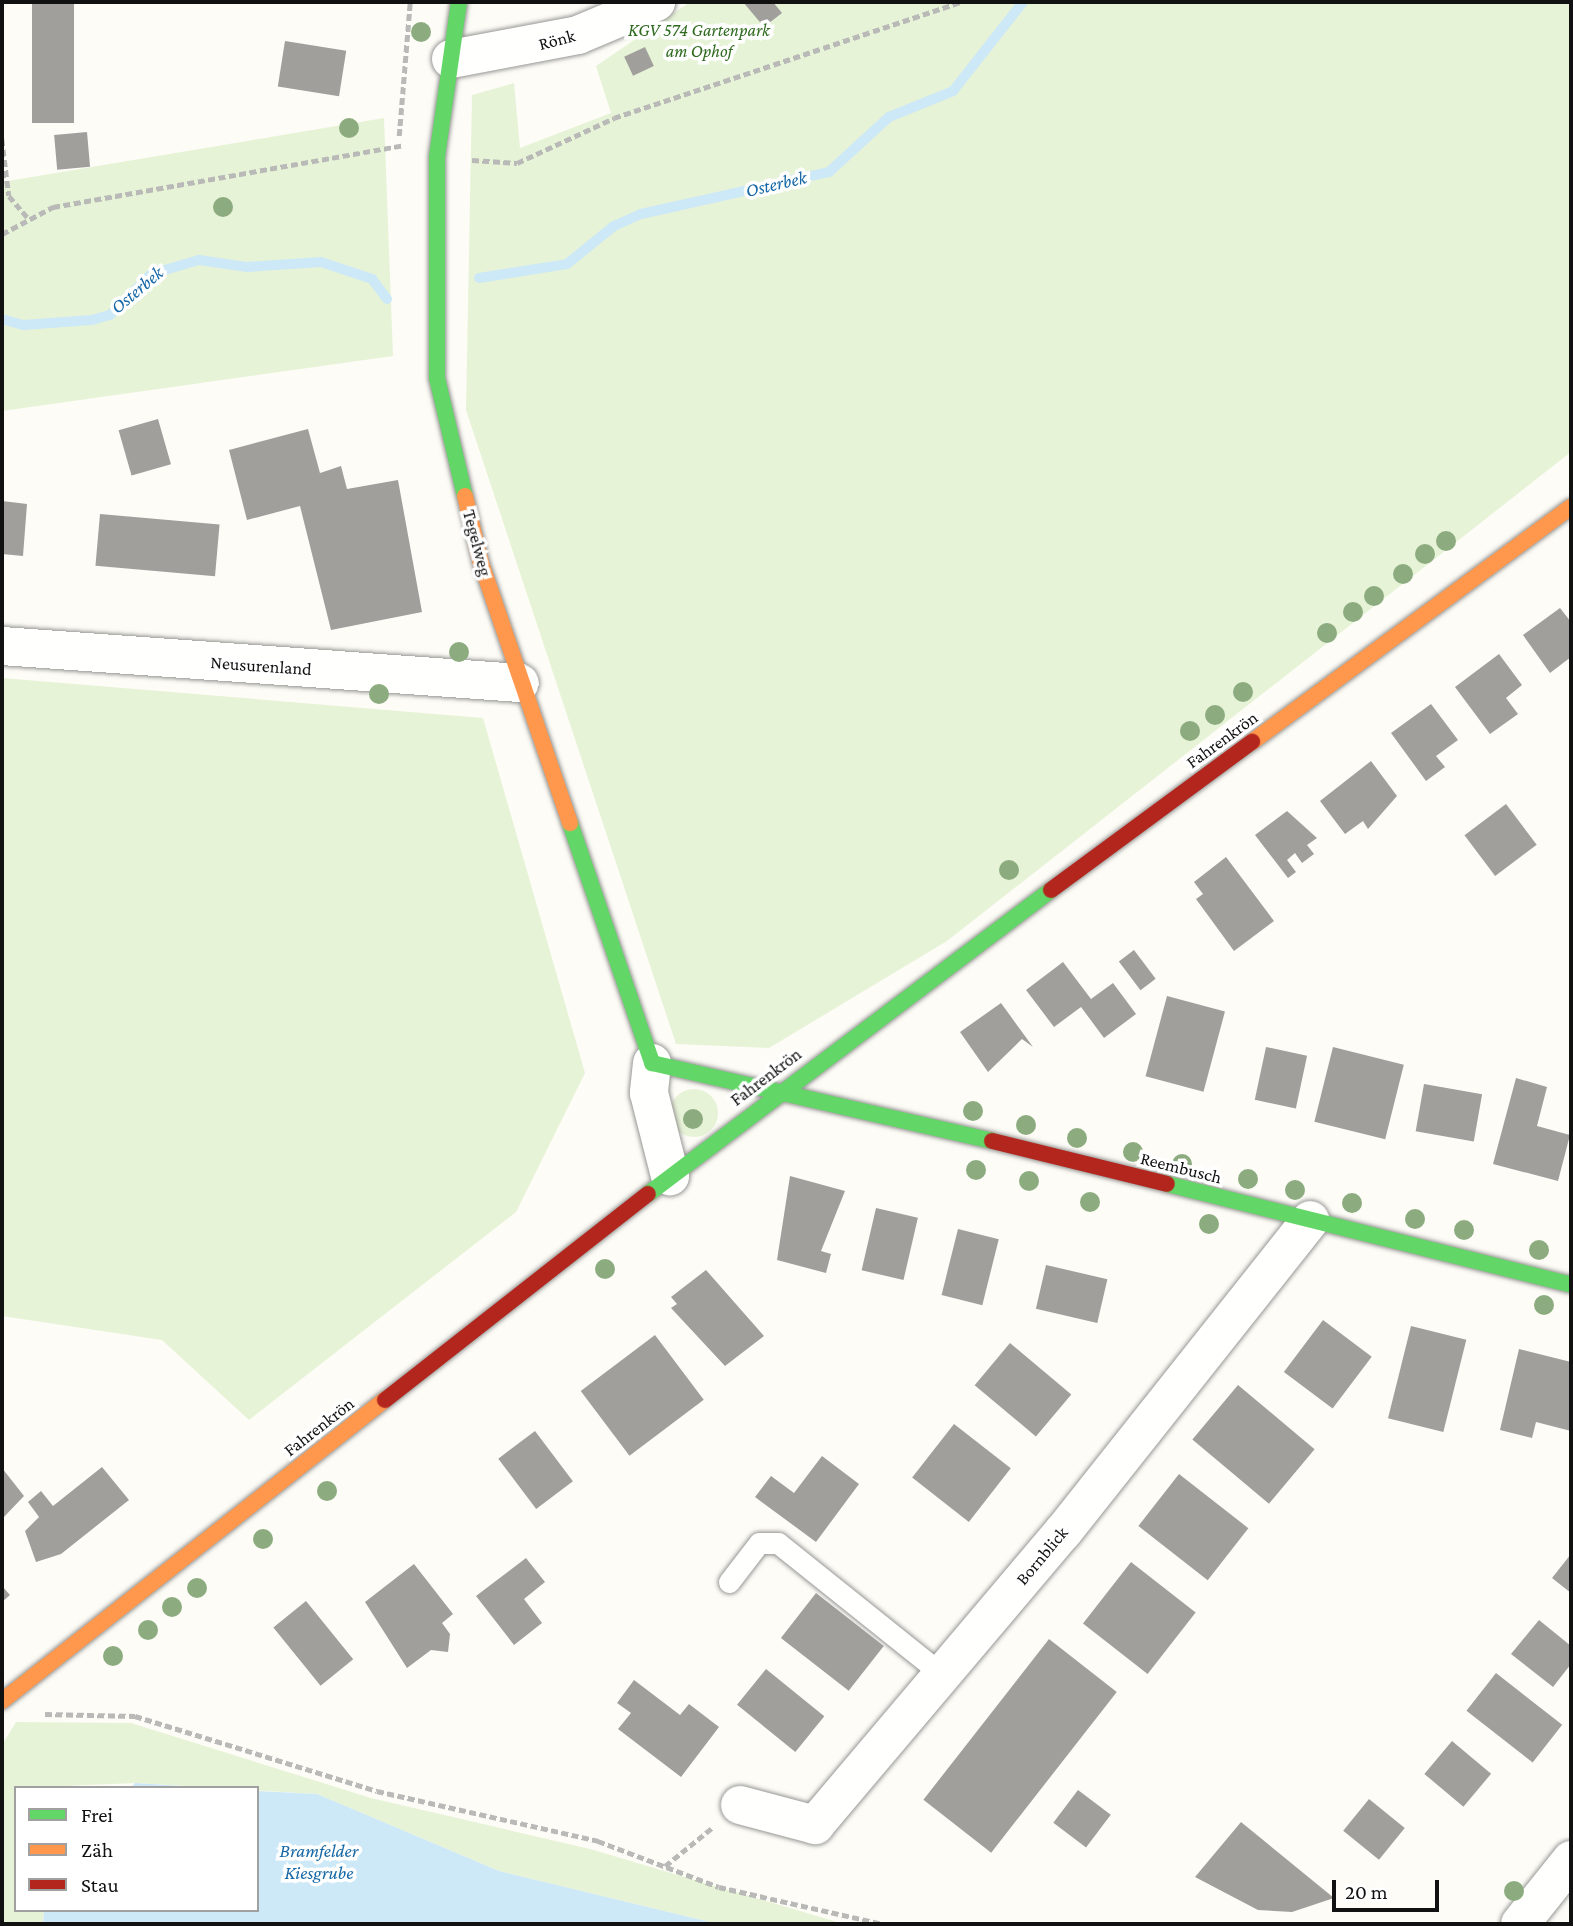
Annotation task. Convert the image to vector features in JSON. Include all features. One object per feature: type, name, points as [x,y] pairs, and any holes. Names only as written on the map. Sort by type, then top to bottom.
[{"type":"street","name":"Tegelweg","points":[[459,2],[437,157],[437,378],[481,563],[652,1063],[649,1093],[670,1176]]},
{"type":"street","name":"Rönk","points":[[451,59],[578,35],[656,2]]},
{"type":"street","name":"Fahrenkrön","points":[[2,1701],[782,1088],[1571,507]]},
{"type":"street","name":"Neusurenland","points":[[2,646],[520,683]]},
{"type":"street","points":[[652,1063],[782,1088]]},
{"type":"street","name":"Reembusch","points":[[782,1088],[1571,1285]]},
{"type":"street","name":"Bornblick","points":[[740,1805],[815,1825],[943,1675],[1310,1220]]},
{"type":"street","points":[[1520,1924],[1571,1860]]},
{"type":"lane","points":[[729,1582],[759,1544],[778,1543],[943,1675]]},
{"type":"path","points":[[399,144],[410,2]]},
{"type":"path","points":[[2,234],[27,217],[399,144],[437,157],[517,163],[614,118],[960,2]]},
{"type":"path","points":[[2,139],[9,196],[27,217]]},
{"type":"path","points":[[37,1714],[135,1716],[377,1791],[598,1841],[719,1887],[883,1924]]},
{"type":"path","points":[[665,1867],[740,1805]]},
{"type":"green space","name":"KGV 574 Gartenpark am Ophof","points":[[690,2],[1571,2],[1571,452],[947,941],[769,1048],[676,1044],[466,410],[472,95],[514,83],[520,148],[611,113],[596,66]]},
{"type":"green space","points":[[384,118],[393,356],[2,411],[2,182]]},
{"type":"green space","points":[[2,678],[483,718],[585,1073],[516,1212],[249,1420],[162,1340],[2,1316]]},
{"type":"green space","points":[[694,1089],[711,1096],[718,1113],[711,1130],[694,1137],[677,1130],[670,1113],[677,1096]]},
{"type":"green space","points":[[16,1722],[131,1723],[371,1798],[590,1849],[844,1924],[718,1924],[499,1871],[317,1794],[259,1790],[259,1786],[136,1783],[14,1786],[14,1912],[44,1912],[43,1924],[2,1924],[2,1745]]},
{"type":"water","points":[[135,1783],[181,1786],[133,1786]]},
{"type":"water","name":"Bramfelder Kiesgrube","points":[[259,1791],[317,1794],[499,1871],[718,1924],[43,1924],[44,1912],[259,1912]]},
{"type":"building","points":[[32,2],[74,2],[74,123],[32,123]]},
{"type":"building","points":[[743,2],[773,2],[782,13],[764,27]]},
{"type":"building","points":[[285,41],[346,51],[339,96],[278,86]]},
{"type":"building","points":[[645,47],[654,66],[633,76],[624,57]]},
{"type":"building","points":[[87,132],[90,167],[57,170],[54,135]]},
{"type":"building","points":[[158,419],[171,464],[132,475],[119,430]]},
{"type":"building","points":[[308,429],[320,473],[341,466],[347,489],[398,480],[422,612],[331,630],[300,506],[247,520],[229,450]]},
{"type":"building","points":[[2,501],[27,504],[23,556],[2,554]]},
{"type":"building","points":[[100,514],[220,524],[215,576],[95,566]]},
{"type":"building","points":[[1560,608],[1571,622],[1571,657],[1550,673],[1523,635]]},
{"type":"building","points":[[1499,654],[1522,685],[1506,698],[1518,714],[1490,734],[1455,687]]},
{"type":"building","points":[[1431,704],[1458,740],[1436,756],[1445,767],[1426,781],[1391,733]]},
{"type":"building","points":[[1371,761],[1397,796],[1368,829],[1363,821],[1345,834],[1320,801]]},
{"type":"building","points":[[1506,804],[1537,845],[1495,876],[1464,835]]},
{"type":"building","points":[[1287,811],[1317,838],[1307,845],[1314,854],[1302,863],[1295,853],[1287,860],[1296,872],[1288,878],[1255,835]]},
{"type":"building","points":[[1226,857],[1274,921],[1234,951],[1196,899],[1203,894],[1194,882]]},
{"type":"building","points":[[1134,950],[1156,979],[1140,990],[1119,961]]},
{"type":"building","points":[[1063,962],[1091,999],[1113,983],[1136,1014],[1104,1038],[1081,1007],[1054,1027],[1026,990]]},
{"type":"building","points":[[1167,996],[1225,1012],[1203,1092],[1146,1076]]},
{"type":"building","points":[[1001,1003],[1033,1047],[1022,1039],[988,1072],[960,1032]]},
{"type":"building","points":[[1266,1047],[1307,1056],[1296,1109],[1255,1100]]},
{"type":"building","points":[[1333,1047],[1404,1065],[1385,1139],[1314,1122]]},
{"type":"building","points":[[1516,1078],[1547,1087],[1537,1126],[1570,1135],[1558,1181],[1493,1164]]},
{"type":"building","points":[[1424,1084],[1482,1094],[1474,1142],[1416,1131]]},
{"type":"building","points":[[790,1176],[845,1191],[821,1251],[831,1254],[826,1273],[777,1260]]},
{"type":"building","points":[[876,1208],[918,1218],[904,1280],[862,1270]]},
{"type":"building","points":[[958,1229],[999,1239],[982,1305],[942,1295]]},
{"type":"building","points":[[1046,1265],[1107,1279],[1097,1323],[1036,1309]]},
{"type":"building","points":[[706,1270],[764,1336],[725,1366],[671,1308],[677,1304],[671,1297]]},
{"type":"building","points":[[1323,1320],[1372,1357],[1333,1409],[1284,1372]]},
{"type":"building","points":[[1411,1326],[1466,1340],[1443,1432],[1388,1418]]},
{"type":"building","points":[[655,1335],[704,1400],[629,1456],[581,1391]]},
{"type":"building","points":[[1010,1343],[1071,1394],[1036,1437],[975,1385]]},
{"type":"building","points":[[1519,1349],[1571,1362],[1571,1431],[1536,1422],[1532,1438],[1500,1430]]},
{"type":"building","points":[[1238,1385],[1315,1449],[1269,1504],[1192,1439]]},
{"type":"building","points":[[954,1424],[1011,1468],[969,1522],[912,1478]]},
{"type":"building","points":[[535,1431],[573,1481],[536,1509],[498,1459]]},
{"type":"building","points":[[822,1456],[859,1484],[816,1542],[755,1497],[771,1476],[794,1493]]},
{"type":"building","points":[[102,1467],[129,1500],[61,1554],[36,1562],[25,1531],[39,1517],[28,1502],[41,1491],[53,1506]]},
{"type":"building","points":[[2,1468],[24,1496],[2,1519]]},
{"type":"building","points":[[1179,1474],[1248,1528],[1208,1580],[1138,1526]]},
{"type":"building","points":[[1571,1554],[1571,1593],[1552,1578]]},
{"type":"building","points":[[526,1558],[545,1582],[524,1599],[542,1623],[514,1645],[476,1596]]},
{"type":"building","points":[[1131,1562],[1196,1612],[1148,1674],[1083,1623]]},
{"type":"building","points":[[414,1564],[453,1614],[442,1623],[450,1634],[448,1652],[431,1650],[407,1668],[365,1602]]},
{"type":"building","points":[[2,1586],[10,1595],[2,1602]]},
{"type":"building","points":[[816,1593],[884,1646],[849,1691],[781,1638]]},
{"type":"building","points":[[306,1601],[353,1659],[321,1686],[273,1627]]},
{"type":"building","points":[[1539,1620],[1571,1646],[1571,1664],[1553,1687],[1511,1654]]},
{"type":"building","points":[[1049,1639],[1117,1692],[991,1853],[923,1800]]},
{"type":"building","points":[[766,1669],[824,1716],[795,1752],[737,1705]]},
{"type":"building","points":[[1496,1673],[1562,1725],[1533,1763],[1466,1711]]},
{"type":"building","points":[[634,1680],[680,1715],[689,1704],[719,1727],[681,1777],[618,1729],[631,1713],[617,1703]]},
{"type":"building","points":[[1452,1741],[1491,1774],[1463,1807],[1424,1774]]},
{"type":"building","points":[[1078,1790],[1111,1815],[1086,1847],[1053,1823]]},
{"type":"building","points":[[1369,1799],[1405,1828],[1379,1860],[1343,1831]]},
{"type":"building","points":[[1241,1822],[1334,1898],[1292,1912],[1258,1910],[1195,1877]]},
{"type":"waterway","name":"Osterbek","points":[[479,278],[567,264],[614,226],[641,214],[829,172],[889,117],[953,91],[1023,2]]},
{"type":"waterway","name":"Osterbek","points":[[2,319],[23,325],[92,320],[110,315],[151,274],[199,260],[247,267],[321,262],[372,279],[387,299]]},
{"type":"traffic: fast","points":[[459,2],[437,157],[437,378],[465,496]]},
{"type":"traffic: fast","points":[[570,823],[652,1063],[992,1141]]},
{"type":"traffic: fast","points":[[648,1194],[1051,890]]},
{"type":"traffic: fast","points":[[1167,1184],[1571,1285]]},
{"type":"traffic: slow","points":[[465,496],[481,563],[570,823]]},
{"type":"traffic: slow","points":[[1252,742],[1571,507]]},
{"type":"traffic: slow","points":[[2,1701],[385,1400]]},
{"type":"traffic: jam","points":[[1051,890],[1252,742]]},
{"type":"traffic: jam","points":[[992,1141],[1167,1184]]},
{"type":"traffic: jam","points":[[385,1400],[648,1194]]}]
